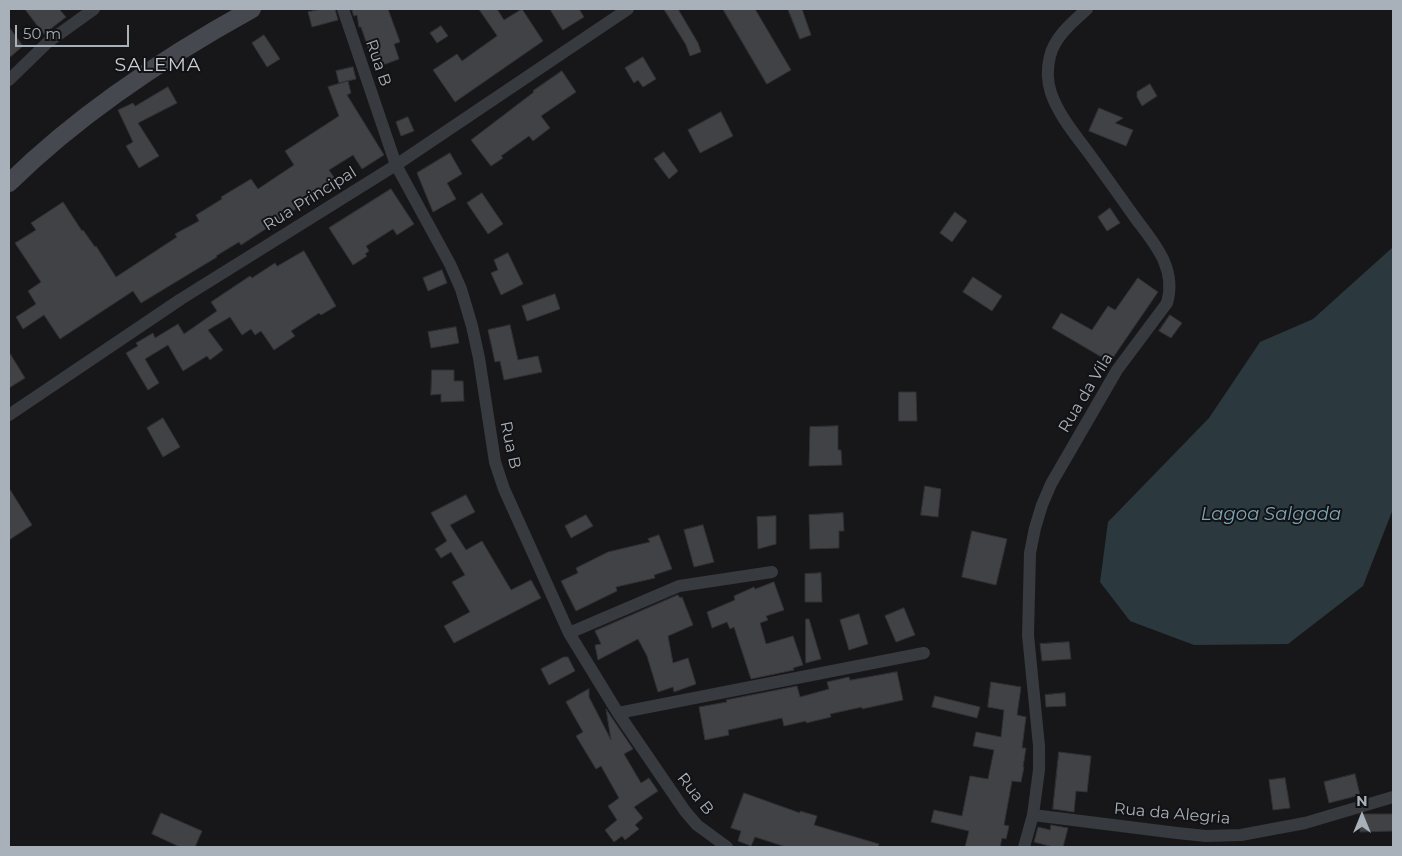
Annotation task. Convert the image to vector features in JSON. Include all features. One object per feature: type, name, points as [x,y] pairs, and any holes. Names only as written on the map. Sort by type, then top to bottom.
[{"type":"main road","points":[[9,183],[48,147],[106,102],[163,62],[252,9]]},
{"type":"street","points":[[9,80],[48,42],[94,9]]},
{"type":"street","name":"Rua B","points":[[343,9],[396,165],[450,264],[461,289],[479,358],[495,462],[504,489],[569,632],[618,713],[685,812],[697,825],[726,847]]},
{"type":"street","name":"Rua Principal","points":[[9,415],[181,299],[396,165],[628,9]]},
{"type":"street","name":"Rua da Vila","points":[[1024,847],[1033,815],[1039,770],[1039,746],[1028,625],[1030,553],[1035,528],[1042,505],[1052,484],[1107,386],[1166,303],[1170,294],[1169,274],[1158,249],[1070,128],[1051,94],[1048,70],[1050,55],[1055,43],[1064,31],[1087,9]]},
{"type":"street","points":[[569,632],[679,586],[772,572]]},
{"type":"street","points":[[618,713],[924,653]]},
{"type":"street","name":"Rua da Alegria","points":[[1033,815],[1177,834],[1241,836],[1305,823],[1393,797]]},
{"type":"water","name":"Lagoa Salgada","points":[[1393,247],[1393,509],[1363,586],[1288,644],[1194,645],[1130,621],[1100,582],[1108,522],[1209,418],[1260,342],[1313,319]]},
{"type":"building","points":[[25,9],[59,9],[66,17],[44,34]]},
{"type":"building","points":[[335,9],[338,20],[312,27],[308,12]]},
{"type":"building","points":[[352,9],[388,9],[400,42],[394,44],[399,59],[375,68],[361,27],[359,27],[357,15],[354,16]]},
{"type":"building","points":[[479,9],[497,9],[504,20],[522,9],[543,41],[455,102],[433,70],[457,54],[462,61],[497,36]]},
{"type":"building","points":[[550,9],[579,9],[584,17],[563,30]]},
{"type":"building","points":[[664,9],[678,9],[698,43],[701,52],[690,56],[686,45]]},
{"type":"building","points":[[723,9],[755,9],[791,70],[767,84]]},
{"type":"building","points":[[788,9],[802,9],[811,35],[800,39]]},
{"type":"building","points":[[441,26],[448,36],[437,43],[430,33]]},
{"type":"building","points":[[9,27],[23,46],[9,58]]},
{"type":"building","points":[[264,35],[280,59],[267,67],[252,43]]},
{"type":"building","points":[[643,57],[656,79],[643,87],[638,80],[634,83],[625,68]]},
{"type":"building","points":[[353,67],[356,79],[339,83],[336,71]]},
{"type":"building","points":[[562,71],[576,92],[541,116],[550,128],[533,141],[529,136],[501,156],[503,158],[491,166],[471,140],[533,91]]},
{"type":"building","points":[[348,81],[351,93],[347,95],[384,155],[362,169],[353,155],[329,170],[337,182],[241,245],[239,242],[141,303],[133,291],[60,339],[44,315],[23,329],[16,317],[36,304],[28,291],[41,282],[15,243],[36,230],[31,223],[63,202],[82,231],[96,246],[116,277],[177,237],[175,234],[199,221],[196,215],[222,199],[221,197],[251,179],[258,189],[294,165],[285,151],[339,116],[328,87]]},
{"type":"building","points":[[1150,84],[1157,96],[1142,106],[1137,97],[1137,92]]},
{"type":"building","points":[[168,87],[177,103],[138,123],[159,156],[139,168],[126,146],[133,142],[118,110],[133,103],[135,106]]},
{"type":"building","points":[[1099,108],[1123,118],[1115,123],[1133,130],[1126,146],[1089,131]]},
{"type":"building","points":[[721,112],[733,136],[700,153],[688,130]]},
{"type":"building","points":[[408,117],[414,131],[401,136],[396,122]]},
{"type":"building","points":[[664,152],[678,171],[669,179],[654,159]]},
{"type":"building","points":[[450,153],[462,174],[447,183],[456,199],[433,212],[417,173]]},
{"type":"building","points":[[391,189],[414,224],[397,235],[393,229],[366,246],[369,251],[365,254],[367,256],[353,265],[329,228]]},
{"type":"building","points":[[482,193],[503,224],[488,234],[467,203]]},
{"type":"building","points":[[1110,208],[1120,223],[1107,231],[1098,217]]},
{"type":"building","points":[[955,212],[967,221],[952,242],[940,233]]},
{"type":"building","points":[[304,251],[336,306],[321,315],[319,313],[291,331],[295,336],[274,350],[261,331],[255,335],[251,329],[242,335],[230,317],[208,330],[223,350],[210,360],[207,356],[183,371],[168,345],[145,359],[159,383],[148,390],[126,353],[138,346],[136,343],[153,333],[155,338],[178,324],[184,334],[217,311],[211,302],[250,276],[252,278],[275,263],[277,266]]},
{"type":"building","points":[[508,253],[523,284],[501,295],[491,273],[498,270],[494,260]]},
{"type":"building","points":[[442,270],[447,283],[428,291],[423,278]]},
{"type":"building","points":[[973,277],[1002,296],[992,311],[963,292]]},
{"type":"building","points":[[1138,278],[1158,292],[1110,362],[1052,328],[1061,313],[1092,330],[1108,306],[1115,310]]},
{"type":"building","points":[[555,294],[560,309],[527,321],[522,306]]},
{"type":"building","points":[[1170,315],[1182,323],[1171,338],[1159,331]]},
{"type":"building","points":[[510,325],[518,360],[538,356],[542,372],[504,380],[500,361],[495,362],[488,330]]},
{"type":"building","points":[[456,327],[459,343],[431,348],[428,332]]},
{"type":"building","points":[[9,352],[25,378],[9,388]]},
{"type":"building","points":[[432,370],[454,370],[454,381],[463,381],[464,401],[441,402],[441,394],[431,395]]},
{"type":"building","points":[[899,392],[916,392],[917,421],[899,421]]},
{"type":"building","points":[[163,418],[180,447],[163,457],[147,428]]},
{"type":"building","points":[[838,426],[838,450],[841,450],[842,465],[809,466],[810,427]]},
{"type":"building","points":[[925,486],[941,489],[938,517],[921,515]]},
{"type":"building","points":[[9,488],[32,525],[9,540]]},
{"type":"building","points":[[466,495],[475,512],[450,525],[466,550],[482,541],[511,590],[531,580],[541,598],[454,643],[444,626],[470,612],[452,582],[465,575],[451,552],[441,558],[435,549],[447,541],[431,513]]},
{"type":"building","points":[[843,513],[844,531],[839,531],[839,548],[810,549],[809,515]]},
{"type":"building","points":[[586,515],[593,526],[571,538],[565,526]]},
{"type":"building","points":[[776,516],[776,544],[758,549],[757,517]]},
{"type":"building","points":[[703,525],[714,562],[694,567],[684,530]]},
{"type":"building","points":[[972,531],[1007,539],[996,585],[962,577]]},
{"type":"building","points":[[659,535],[672,569],[654,575],[655,578],[616,587],[617,591],[576,611],[561,581],[578,573],[576,568],[608,552],[650,542],[648,539]]},
{"type":"building","points":[[821,573],[822,602],[805,602],[805,574]]},
{"type":"building","points":[[774,582],[784,610],[766,616],[768,620],[760,623],[766,644],[793,636],[803,665],[793,668],[794,670],[751,679],[734,627],[730,629],[727,622],[712,628],[707,612],[735,600],[734,596],[754,587],[755,589]]},
{"type":"building","points":[[678,595],[680,598],[682,597],[693,625],[668,636],[673,663],[688,658],[696,684],[674,692],[673,687],[658,692],[647,656],[638,639],[598,660],[595,645],[601,644],[595,631]]},
{"type":"building","points":[[904,608],[915,635],[896,642],[885,616]]},
{"type":"building","points":[[859,614],[868,644],[849,650],[840,620]]},
{"type":"building","points":[[806,619],[809,619],[821,659],[806,663]]},
{"type":"building","points":[[1069,642],[1071,659],[1042,661],[1040,644]]},
{"type":"building","points":[[564,657],[568,657],[575,671],[549,685],[541,669]]},
{"type":"building","points":[[897,672],[903,700],[830,714],[831,717],[806,723],[806,721],[784,726],[782,718],[728,730],[729,735],[705,740],[699,707],[797,686],[800,697],[829,689],[827,682],[849,677],[850,680]]},
{"type":"building","points":[[991,682],[1021,687],[1017,715],[1026,717],[1022,748],[1026,748],[1024,767],[1021,782],[1012,781],[1004,825],[1009,826],[1006,839],[1002,838],[1000,847],[965,847],[969,831],[931,822],[934,810],[962,816],[970,776],[988,779],[994,750],[973,746],[976,732],[1001,737],[1004,710],[988,707]]},
{"type":"building","points":[[589,689],[589,697],[611,740],[606,709],[633,749],[624,754],[641,783],[649,778],[658,791],[634,807],[643,818],[635,825],[639,829],[625,840],[622,836],[614,842],[605,830],[617,820],[608,806],[619,798],[601,766],[596,769],[576,736],[583,732],[566,702]]},
{"type":"building","points":[[1065,693],[1066,706],[1046,707],[1045,695]]},
{"type":"building","points":[[935,696],[980,707],[977,718],[932,707]]},
{"type":"building","points":[[1059,752],[1091,756],[1087,792],[1076,791],[1074,812],[1053,809]]},
{"type":"building","points":[[1355,774],[1360,795],[1329,803],[1324,782]]},
{"type":"building","points":[[1285,778],[1290,808],[1273,810],[1269,780]]},
{"type":"building","points":[[744,793],[800,813],[800,811],[817,816],[814,825],[879,844],[878,847],[786,847],[755,837],[751,846],[738,841],[741,831],[731,828]]},
{"type":"building","points":[[161,813],[202,831],[195,847],[180,847],[152,834]]},
{"type":"building","points":[[1393,814],[1393,831],[1360,832],[1360,815]]},
{"type":"building","points":[[1051,825],[1068,828],[1063,847],[1053,847],[1034,842],[1038,827],[1050,830]]},
{"type":"district","name":"SALEMA","points":[[158,65]]}]
